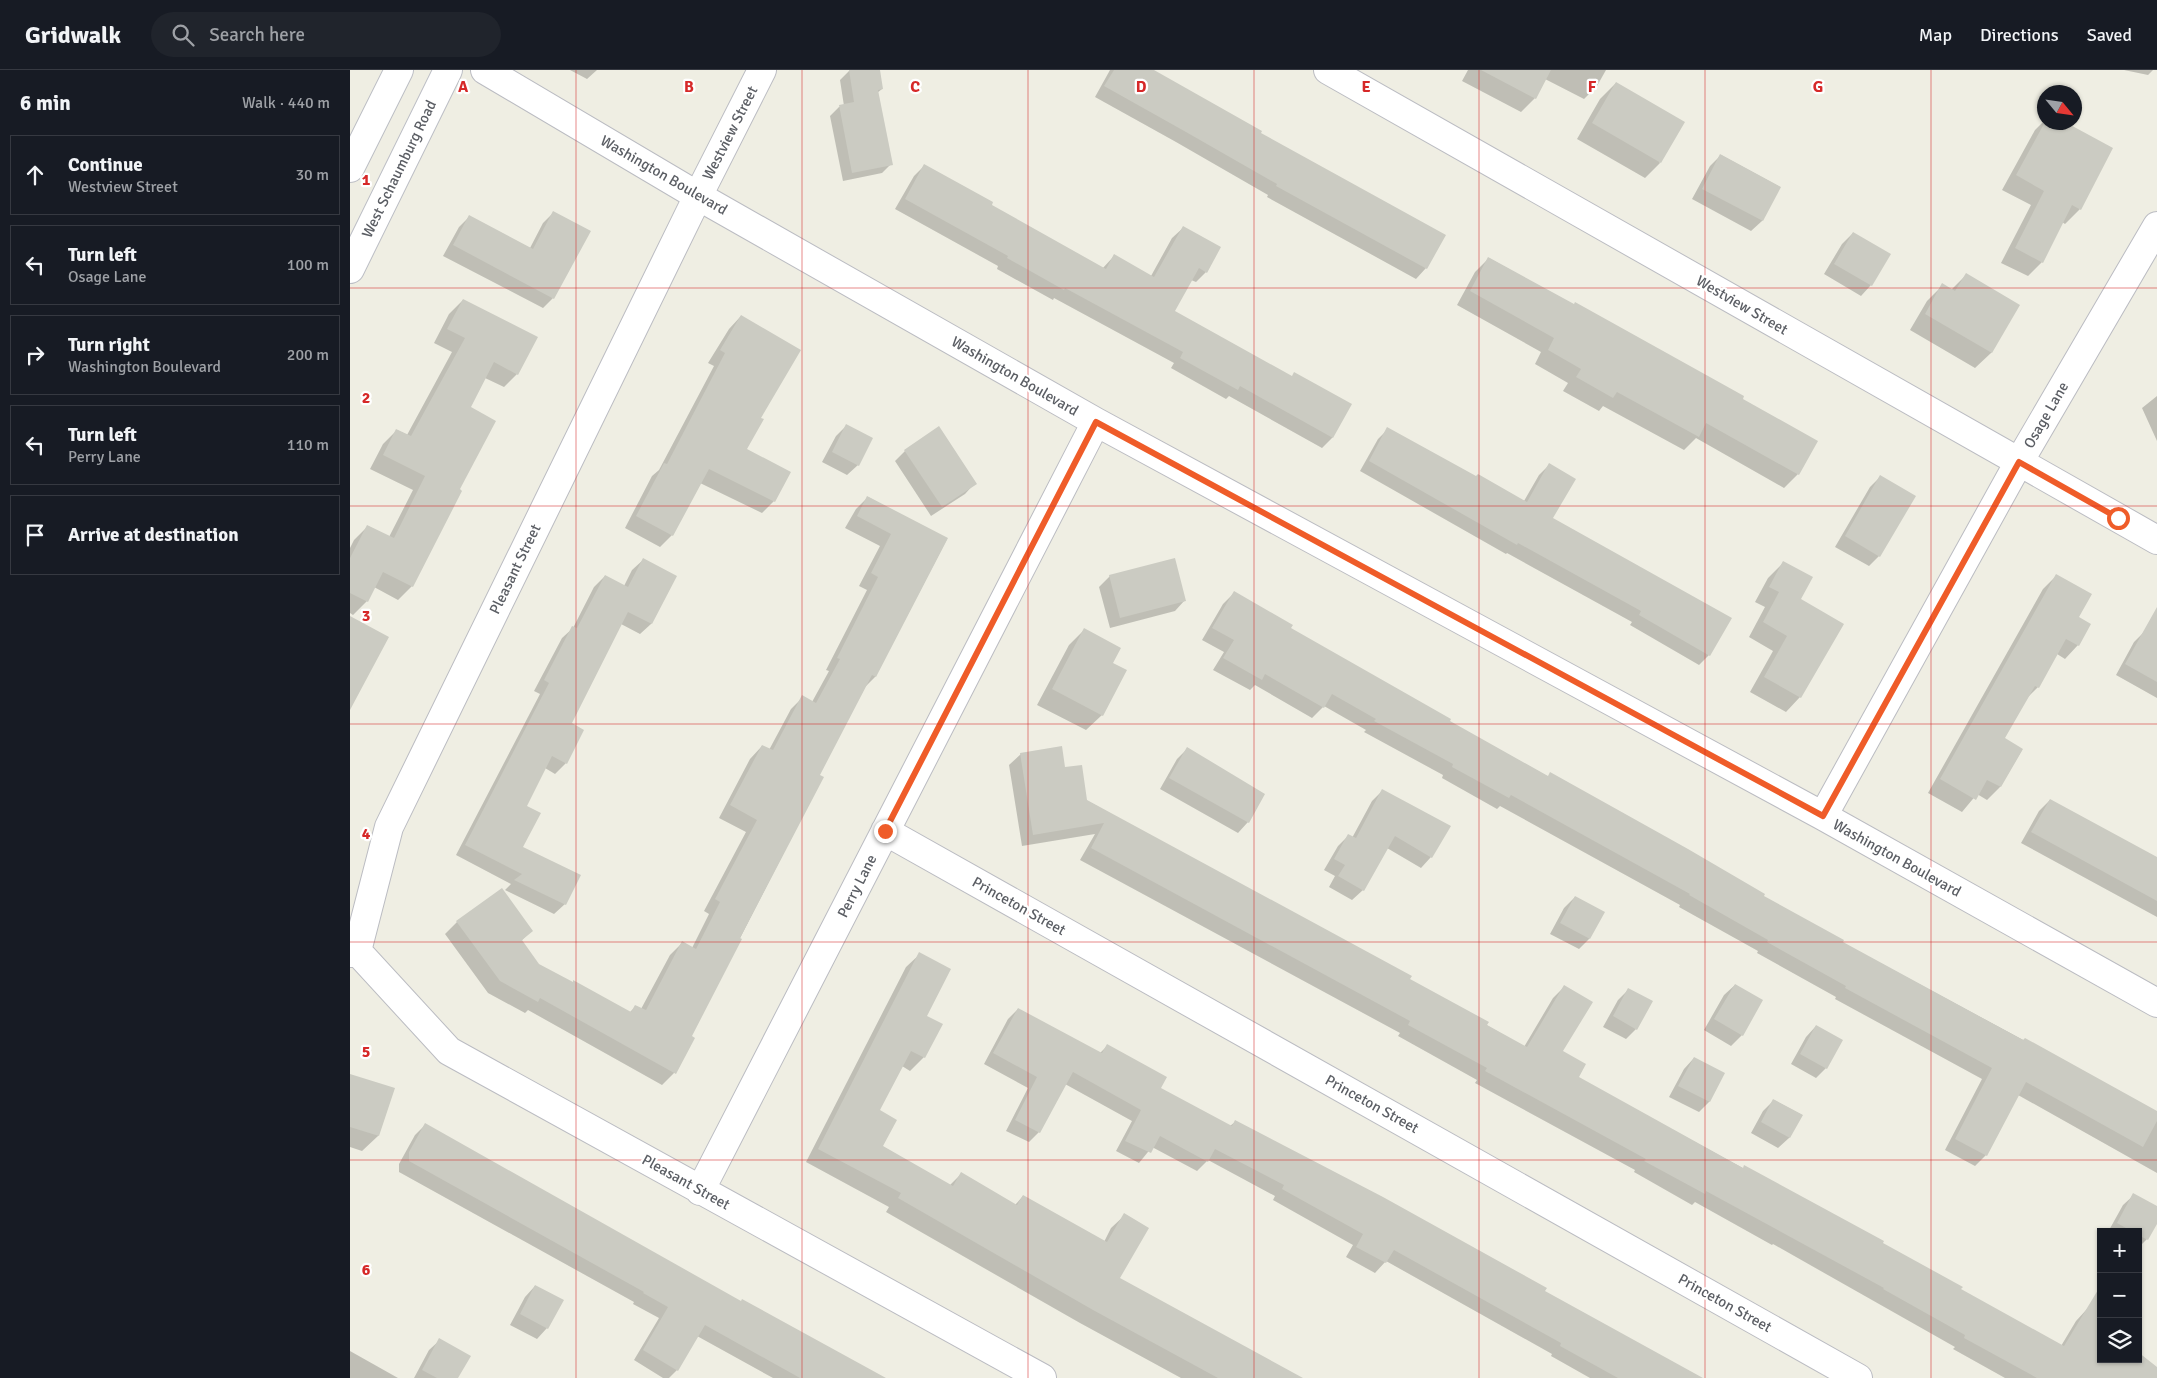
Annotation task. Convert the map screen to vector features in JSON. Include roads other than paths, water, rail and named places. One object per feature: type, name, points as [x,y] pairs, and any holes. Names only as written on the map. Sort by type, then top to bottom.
[{"type":"street","points":[[350,168],[399,70]]},
{"type":"street","name":"West Schaumburg Road","points":[[350,269],[448,70]]},
{"type":"street","name":"Washington Boulevard","points":[[485,70],[698,196],[1096,422],[1823,816],[2157,1003]]},
{"type":"street","name":"Westview Street","points":[[698,196],[762,70]]},
{"type":"street","name":"Westview Street","points":[[1328,70],[2157,540]]},
{"type":"street","name":"Pleasant Street","points":[[698,196],[389,827],[353,952],[449,1051],[1042,1378]]},
{"type":"street","name":"Osage Lane","points":[[1823,816],[2019,462],[2157,226]]},
{"type":"street","name":"Perry Lane","points":[[700,1190],[1096,422]]},
{"type":"street","name":"Princeton Street","points":[[885,831],[1858,1378]]}]
